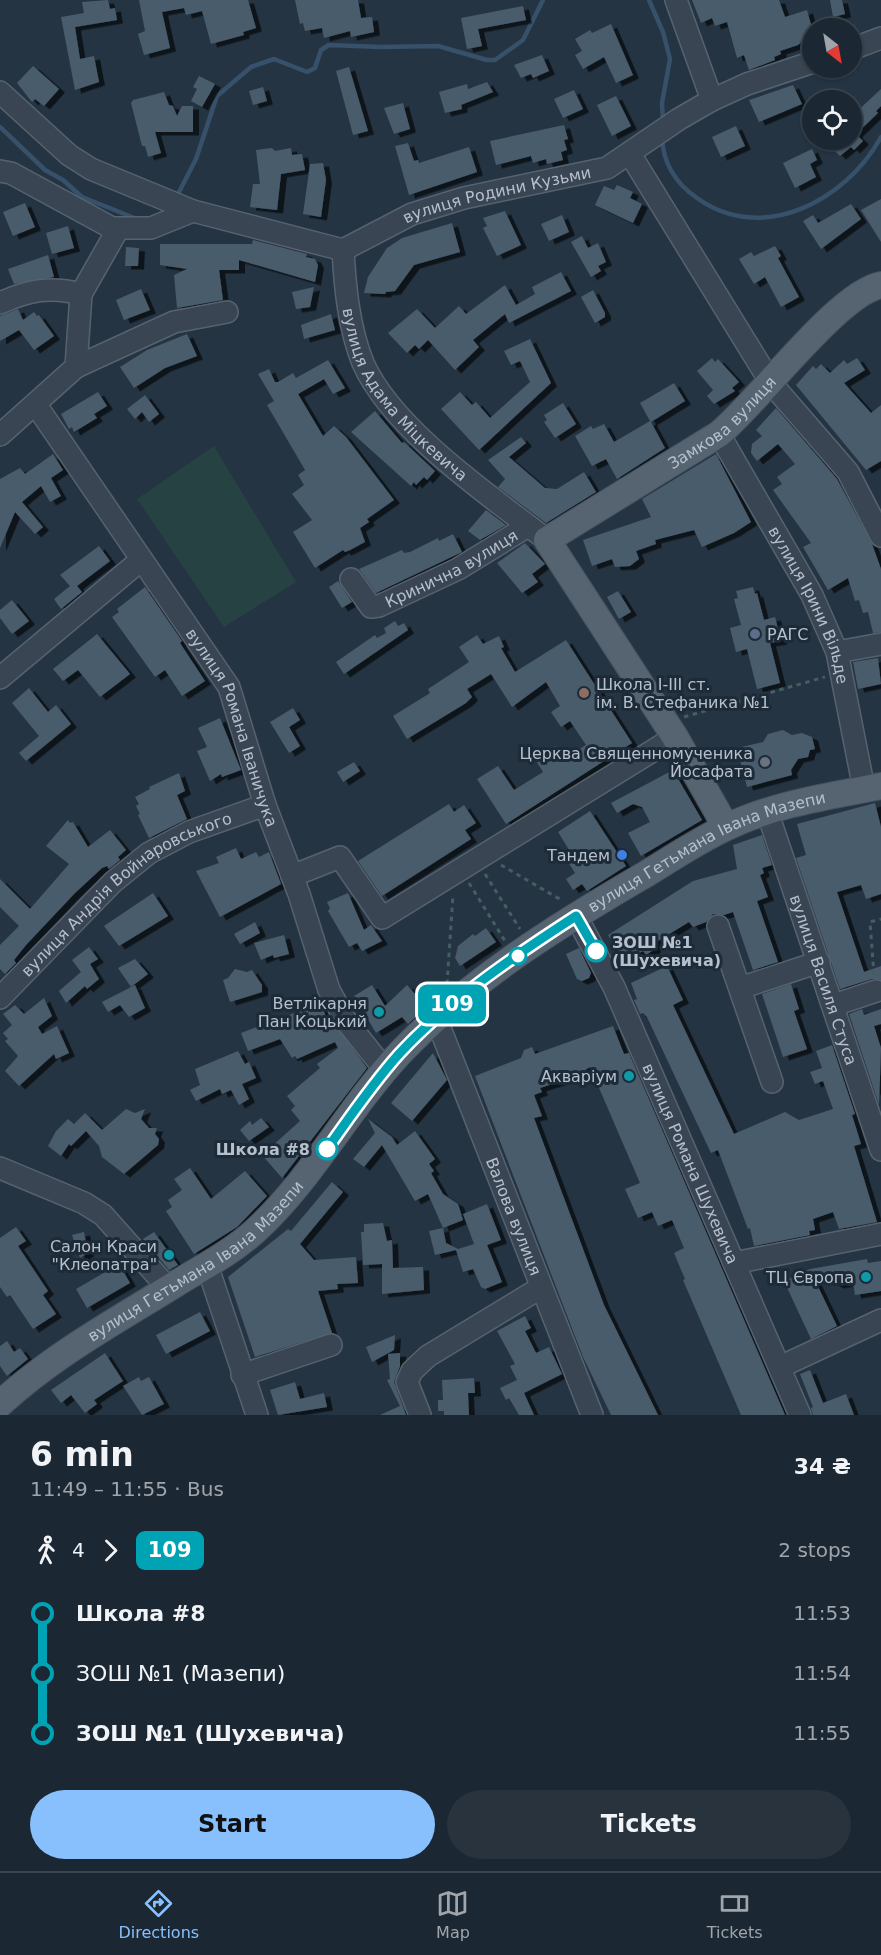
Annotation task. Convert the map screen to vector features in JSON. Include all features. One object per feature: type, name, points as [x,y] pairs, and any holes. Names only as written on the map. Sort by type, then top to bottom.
[{"type":"main road","name":"Замкова вулиця","points":[[538,533],[719,434],[741,416],[816,332],[852,298],[881,285]]},
{"type":"main road","name":"вулиця Адама Міцкевича","points":[[538,533],[670,730],[726,827]]},
{"type":"main road","name":"вулиця Гетьмана Івана Мазепи","points":[[0,1404],[27,1379],[70,1349],[207,1265],[252,1233],[287,1200],[385,1070],[436,1018],[527,949],[572,910],[726,827],[767,812],[872,787]]},
{"type":"street","points":[[676,0],[712,100]]},
{"type":"street","points":[[862,46],[881,38]]},
{"type":"street","name":"вулиця Родини Кузьми","points":[[343,250],[412,214],[464,198],[607,168],[679,119],[712,100],[747,84],[802,66]]},
{"type":"street","points":[[0,92],[76,161],[193,211],[343,250]]},
{"type":"street","points":[[630,154],[771,383],[848,472],[881,536]]},
{"type":"street","points":[[0,171],[19,177],[99,223],[118,229],[151,228],[193,211]]},
{"type":"street","points":[[76,367],[81,294],[118,229]]},
{"type":"street","name":"вулиця Адама Міцкевича","points":[[343,250],[344,283],[356,342],[364,363],[387,403],[425,442],[538,533]]},
{"type":"street","points":[[0,303],[42,289],[60,289],[81,294]]},
{"type":"street","points":[[0,435],[76,367],[174,322],[227,312]]},
{"type":"street","name":"вулиця Романа Іваничука","points":[[36,405],[229,687],[265,805],[292,876],[328,990],[346,1022],[385,1070]]},
{"type":"street","name":"вулиця Ірини Вільде","points":[[719,434],[812,595],[837,652],[872,787]]},
{"type":"street","name":"Кринична вулиця","points":[[351,579],[366,604],[371,607],[379,606],[538,533]]},
{"type":"street","points":[[0,678],[141,560]]},
{"type":"street","points":[[837,652],[881,644]]},
{"type":"street","points":[[292,876],[340,857],[382,918],[469,864],[670,730]]},
{"type":"street","name":"вулиця Андрія Войнаровського","points":[[0,998],[113,882],[150,853],[189,832],[265,805]]},
{"type":"street","name":"вулиця Василя Стуса","points":[[767,812],[834,1005],[881,1150]]},
{"type":"street","name":"вулиця Романа Шухевича","points":[[572,910],[614,987],[800,1415]]},
{"type":"street","points":[[718,926],[772,1082]]},
{"type":"street","points":[[740,988],[819,962]]},
{"type":"street","points":[[834,1005],[876,991]]},
{"type":"street","name":"Валова вулиця","points":[[436,1018],[540,1288],[592,1415]]},
{"type":"street","points":[[0,1168],[84,1203],[103,1215],[168,1288]]},
{"type":"street","points":[[734,1263],[881,1234]]},
{"type":"street","points":[[207,1265],[257,1415]]},
{"type":"street","points":[[420,1415],[407,1382],[412,1371],[428,1356],[540,1288]]},
{"type":"street","points":[[780,1367],[881,1320]]},
{"type":"street","points":[[242,1375],[331,1345]]},
{"type":"path","points":[[670,730],[819,679]]},
{"type":"path","points":[[469,864],[572,910]]},
{"type":"path","points":[[469,864],[521,930]]},
{"type":"path","points":[[469,864],[505,942]]},
{"type":"path","points":[[446,992],[469,864]]},
{"type":"path","points":[[876,991],[870,922],[881,919]]},
{"type":"green space","points":[[214,446],[296,582],[224,627],[137,499]]},
{"type":"building","points":[[108,0],[110,9],[115,8],[117,20],[75,27],[80,59],[94,56],[99,82],[75,90],[61,17],[84,13],[82,2]]},
{"type":"building","points":[[139,0],[248,0],[256,28],[243,32],[244,35],[211,44],[202,11],[186,15],[184,8],[162,12],[170,48],[144,55],[138,34],[145,31]]},
{"type":"building","points":[[295,0],[358,0],[361,18],[372,17],[374,32],[351,37],[350,31],[324,38],[322,28],[305,31],[303,23],[300,24]]},
{"type":"building","points":[[692,0],[779,0],[785,17],[807,10],[809,18],[802,18],[802,42],[798,45],[780,51],[781,54],[774,57],[775,60],[749,70],[744,55],[737,58],[727,22],[715,26],[712,18],[701,23]]},
{"type":"building","points":[[830,0],[842,0],[845,14],[833,17]]},
{"type":"building","points":[[523,6],[526,20],[478,29],[482,46],[467,49],[461,18]]},
{"type":"building","points":[[611,24],[633,75],[616,83],[604,57],[583,69],[575,55],[582,51],[575,39],[590,30],[592,33]]},
{"type":"building","points":[[542,55],[549,71],[533,78],[531,74],[521,78],[514,65]]},
{"type":"building","points":[[33,66],[59,89],[44,106],[35,99],[32,102],[17,83]]},
{"type":"building","points":[[349,67],[368,131],[353,135],[336,71]]},
{"type":"building","points":[[199,76],[215,84],[202,107],[191,101],[197,89],[193,87]]},
{"type":"building","points":[[487,82],[493,92],[461,105],[462,109],[445,113],[439,92],[467,84],[468,89]]},
{"type":"building","points":[[793,85],[802,104],[759,122],[749,100]]},
{"type":"building","points":[[263,87],[267,101],[253,105],[249,91]]},
{"type":"building","points":[[881,89],[881,106],[876,111],[878,113],[862,128],[862,107]]},
{"type":"building","points":[[574,90],[583,109],[563,118],[554,99]]},
{"type":"building","points":[[164,92],[177,116],[182,106],[193,106],[193,132],[155,132],[161,153],[148,157],[145,146],[142,146],[131,103],[133,100]]},
{"type":"building","points":[[616,96],[631,126],[612,136],[597,105]]},
{"type":"building","points":[[403,103],[410,129],[394,134],[384,108]]},
{"type":"building","points":[[564,125],[568,139],[564,140],[567,150],[561,152],[563,160],[547,164],[546,159],[533,163],[531,156],[496,165],[490,141]]},
{"type":"building","points":[[736,126],[745,146],[721,157],[712,137]]},
{"type":"building","points":[[408,143],[414,161],[418,160],[419,163],[469,147],[477,172],[409,195],[395,146]]},
{"type":"building","points":[[272,148],[275,151],[291,148],[292,155],[302,154],[305,170],[281,174],[277,210],[250,207],[253,184],[260,184],[256,150]]},
{"type":"building","points":[[812,150],[817,160],[810,164],[816,177],[795,188],[783,163]]},
{"type":"building","points":[[834,150],[847,150],[840,156]]},
{"type":"building","points":[[323,163],[326,180],[321,217],[303,214],[310,164]]},
{"type":"building","points":[[617,185],[633,192],[630,198],[642,204],[633,223],[595,205],[604,186],[614,190]]},
{"type":"building","points":[[881,199],[881,242],[861,210]]},
{"type":"building","points":[[25,203],[35,227],[13,236],[3,212]]},
{"type":"building","points":[[851,204],[861,219],[821,249],[803,221],[813,215],[818,223]]},
{"type":"building","points":[[505,211],[521,245],[497,256],[483,228],[487,226],[483,218]]},
{"type":"building","points":[[562,215],[569,232],[549,241],[541,224]]},
{"type":"building","points":[[452,223],[460,252],[414,265],[395,291],[385,294],[364,293],[368,277],[387,248],[402,238]]},
{"type":"building","points":[[68,226],[74,248],[52,254],[46,233]]},
{"type":"building","points":[[582,236],[588,248],[598,243],[606,262],[598,266],[601,271],[591,277],[571,242]]},
{"type":"building","points":[[253,240],[307,254],[306,257],[315,259],[318,265],[315,282],[239,260],[239,270],[219,270],[223,300],[177,308],[174,275],[187,269],[160,265],[160,244],[252,244]]},
{"type":"building","points":[[775,246],[781,256],[778,258],[799,297],[781,307],[765,277],[754,284],[739,259],[751,252],[754,256]]},
{"type":"building","points":[[126,247],[139,248],[138,266],[125,266]]},
{"type":"building","points":[[48,255],[54,277],[14,284],[8,269]]},
{"type":"building","points":[[561,272],[571,291],[509,323],[505,314],[473,340],[479,347],[455,370],[428,340],[419,349],[415,345],[407,353],[388,333],[417,309],[435,328],[459,306],[466,314],[505,285],[516,305],[535,294],[532,287]]},
{"type":"building","points":[[314,287],[310,307],[296,309],[292,292]]},
{"type":"building","points":[[141,289],[150,310],[124,320],[116,300]]},
{"type":"building","points":[[593,290],[605,313],[605,317],[595,323],[581,297]]},
{"type":"building","points":[[18,309],[23,320],[34,312],[37,316],[39,315],[54,336],[34,350],[19,330],[0,341],[0,316]]},
{"type":"building","points":[[331,314],[335,330],[304,339],[301,325]]},
{"type":"building","points":[[187,334],[197,356],[165,368],[134,388],[120,367],[147,350]]},
{"type":"building","points":[[530,339],[551,383],[479,450],[441,409],[460,392],[472,405],[476,402],[490,418],[530,382],[520,361],[511,365],[504,351]]},
{"type":"building","points":[[712,358],[715,362],[718,359],[739,382],[732,388],[735,391],[714,404],[707,396],[713,390],[697,371]]},
{"type":"building","points":[[857,358],[865,370],[844,383],[871,413],[881,405],[881,461],[866,470],[796,385],[813,366],[816,369],[821,364],[830,373],[844,360],[847,364]]},
{"type":"building","points":[[328,360],[345,388],[333,394],[324,379],[298,394],[323,436],[334,426],[346,437],[394,500],[367,519],[369,522],[360,528],[365,542],[345,552],[343,550],[315,568],[293,532],[312,520],[292,494],[304,485],[298,475],[305,470],[267,405],[274,401],[258,374],[269,369],[275,382],[278,382],[293,373],[296,378]]},
{"type":"building","points":[[674,383],[685,401],[651,422],[665,448],[617,479],[606,459],[592,466],[575,436],[591,426],[593,429],[604,424],[614,442],[650,421],[640,403]]},
{"type":"building","points":[[98,392],[107,406],[94,414],[97,418],[74,432],[72,427],[69,429],[61,414]]},
{"type":"building","points":[[145,395],[159,414],[149,422],[142,412],[135,419],[127,409]]},
{"type":"building","points":[[563,403],[576,424],[555,438],[544,422],[547,420],[544,415]]},
{"type":"building","points":[[776,408],[837,479],[872,544],[881,569],[881,632],[873,633],[868,612],[863,613],[859,600],[855,601],[848,578],[828,590],[803,547],[811,543],[773,490],[782,484],[777,477],[795,464],[778,444],[757,461],[751,453],[752,444],[762,436],[756,430]]},
{"type":"building","points":[[375,411],[402,443],[404,442],[435,471],[427,480],[424,477],[416,485],[414,482],[411,486],[351,432]]},
{"type":"building","points":[[521,437],[526,443],[509,457],[545,488],[557,489],[584,472],[596,492],[546,523],[498,487],[505,479],[488,460]]},
{"type":"building","points":[[53,454],[63,470],[51,478],[61,496],[50,502],[41,486],[22,502],[43,527],[35,534],[15,512],[0,548],[0,479],[20,468],[25,474]]},
{"type":"building","points":[[716,454],[751,522],[734,533],[702,547],[694,530],[655,540],[656,544],[636,551],[639,559],[630,566],[615,567],[612,559],[592,566],[583,540],[651,517],[642,499]]},
{"type":"building","points":[[486,510],[506,525],[480,540],[468,531]]},
{"type":"building","points":[[453,534],[462,552],[376,593],[359,569],[402,550],[404,553],[410,552],[438,538],[439,541]]},
{"type":"building","points":[[525,543],[545,564],[532,574],[538,582],[522,593],[497,563]]},
{"type":"building","points":[[99,546],[110,561],[77,586],[82,592],[61,609],[54,599],[70,586],[60,575]]},
{"type":"building","points":[[338,581],[352,602],[342,608],[329,587]]},
{"type":"building","points":[[145,587],[182,641],[180,643],[205,681],[182,696],[165,670],[155,677],[112,617],[119,612],[117,609]]},
{"type":"building","name":"РАГС","points":[[753,587],[755,594],[757,593],[764,620],[775,617],[781,641],[770,643],[780,683],[757,689],[747,649],[736,652],[730,628],[741,625],[734,599],[738,598],[736,591]]},
{"type":"building","points":[[618,591],[631,612],[619,619],[607,597]]},
{"type":"building","points":[[12,600],[29,621],[12,634],[0,618],[0,610]]},
{"type":"building","points":[[395,621],[398,626],[404,623],[408,630],[344,674],[336,662],[375,635],[377,638],[386,633],[384,628]]},
{"type":"building","points":[[97,634],[130,674],[100,697],[78,670],[63,681],[53,669]]},
{"type":"building","points":[[477,635],[483,644],[499,636],[504,647],[501,648],[515,672],[566,640],[632,743],[506,824],[477,779],[498,766],[514,790],[543,772],[535,759],[555,746],[563,759],[586,745],[570,721],[561,727],[551,712],[560,706],[546,682],[512,707],[491,674],[467,689],[472,697],[466,703],[407,739],[393,716],[430,693],[428,689],[469,662],[459,647]]},
{"type":"building","points":[[878,658],[881,684],[858,689],[853,662]]},
{"type":"building","points":[[29,688],[48,712],[56,705],[71,724],[26,761],[19,753],[39,736],[12,703]]},
{"type":"building","points":[[293,708],[300,720],[289,727],[300,746],[289,753],[270,722]]},
{"type":"building","points":[[220,718],[241,770],[222,777],[221,774],[210,781],[197,751],[207,747],[198,728]]},
{"type":"building","name":"Церква Священномученика Йосафата","points":[[783,730],[792,735],[802,733],[812,737],[815,749],[810,750],[808,757],[798,759],[791,770],[792,775],[747,787],[737,748],[763,742],[768,734]]},
{"type":"building","points":[[354,762],[360,771],[343,782],[337,772]]},
{"type":"building","points":[[673,770],[702,820],[641,856],[628,833],[650,822],[642,807],[633,804],[617,813],[611,803]]},
{"type":"building","points":[[179,773],[185,791],[177,795],[187,819],[149,838],[138,815],[140,814],[136,806],[139,804],[135,797],[150,789],[149,787]]},
{"type":"building","points":[[875,803],[881,827],[881,894],[866,899],[861,885],[837,892],[864,972],[881,966],[881,980],[872,979],[840,989],[796,858],[806,855],[797,824]]},
{"type":"building","points":[[449,804],[454,812],[464,805],[476,823],[465,830],[471,839],[382,896],[358,861]]},
{"type":"building","points":[[590,811],[626,866],[587,891],[582,884],[573,890],[566,879],[575,873],[568,862],[574,858],[558,832]]},
{"type":"building","points":[[68,820],[70,823],[73,822],[88,847],[110,830],[126,850],[118,857],[120,860],[109,869],[107,866],[102,868],[75,893],[26,945],[14,960],[16,963],[5,974],[0,969],[0,945],[19,926],[0,907],[0,879],[30,909],[69,864],[46,846]]},
{"type":"building","points":[[762,835],[772,865],[762,868],[764,873],[760,875],[768,897],[757,901],[778,962],[753,970],[733,912],[724,915],[713,914],[706,922],[693,927],[689,922],[653,944],[655,949],[646,955],[643,951],[624,962],[608,935],[693,881],[737,869],[733,845]]},
{"type":"building","points":[[236,848],[241,859],[256,852],[259,857],[269,852],[281,884],[220,917],[196,871],[219,863],[216,857]]},
{"type":"building","points":[[153,893],[168,916],[119,946],[104,926]]},
{"type":"building","points":[[348,893],[364,930],[371,925],[382,941],[362,951],[357,943],[349,947],[328,911],[330,908],[327,902]]},
{"type":"building","points":[[255,922],[260,933],[240,944],[234,934]]},
{"type":"building","points":[[486,928],[496,942],[460,966],[455,958],[458,946],[473,934],[475,936]]},
{"type":"building","points":[[284,935],[289,954],[274,958],[273,955],[261,960],[254,943]]},
{"type":"building","points":[[89,947],[98,959],[90,964],[99,979],[87,989],[85,986],[66,1003],[59,991],[81,972],[72,960]]},
{"type":"building","points":[[579,948],[591,973],[589,978],[582,981],[577,979],[566,954]]},
{"type":"building","points":[[135,959],[148,974],[131,987],[118,968]]},
{"type":"building","points":[[667,966],[683,1000],[673,1005],[734,1134],[785,1112],[799,1120],[833,1109],[823,1081],[815,1084],[810,1072],[822,1068],[816,1051],[832,1045],[855,1114],[852,1115],[861,1144],[854,1146],[877,1222],[839,1229],[833,1212],[813,1219],[815,1230],[809,1231],[810,1235],[754,1246],[750,1228],[748,1229],[718,1150],[711,1153],[647,1017],[643,1013],[640,1014],[634,1000],[637,999],[631,983]]},
{"type":"building","points":[[235,969],[247,972],[252,970],[262,985],[262,992],[230,1002],[223,980],[228,978]]},
{"type":"building","points":[[432,983],[439,996],[408,1024],[402,1017],[376,1033],[354,996],[372,985],[385,1006],[407,985],[415,994]]},
{"type":"building","points":[[791,984],[799,1009],[794,1011],[807,1049],[783,1057],[762,994]]},
{"type":"building","points":[[135,985],[145,1008],[129,1017],[120,1005],[108,1012],[102,1002]]},
{"type":"building","points":[[44,998],[52,1016],[38,1027],[42,1034],[57,1026],[69,1053],[56,1059],[54,1054],[19,1086],[5,1071],[18,1056],[5,1041],[8,1039],[3,1033],[12,1025],[3,1014],[15,1005],[24,1014]]},
{"type":"building","points":[[321,1003],[326,1017],[328,1015],[367,1068],[282,1178],[262,1155],[300,1121],[291,1110],[295,1106],[287,1096],[320,1068],[317,1064],[338,1048],[335,1042],[297,1059],[295,1056],[292,1058],[280,1039],[248,1051],[241,1033]]},
{"type":"building","points":[[862,1009],[864,1015],[881,1009],[881,1024],[874,1026],[881,1048],[879,1105],[849,1014]]},
{"type":"building","points":[[613,1026],[624,1054],[629,1053],[785,1415],[741,1415],[683,1280],[685,1279],[674,1253],[684,1248],[672,1220],[658,1226],[652,1212],[638,1218],[625,1189],[640,1183],[590,1067],[574,1077],[540,1088],[542,1092],[534,1095],[542,1116],[534,1118],[604,1305],[658,1415],[611,1415],[583,1357],[475,1076],[521,1058],[524,1050],[532,1047],[535,1054]]},
{"type":"building","points":[[238,1051],[245,1064],[249,1062],[256,1078],[242,1084],[249,1099],[239,1105],[231,1090],[222,1094],[220,1089],[196,1101],[190,1090],[200,1085],[195,1069]]},
{"type":"building","points":[[433,1053],[447,1080],[412,1121],[391,1103]]},
{"type":"building","points":[[126,1109],[135,1113],[145,1109],[141,1119],[149,1128],[157,1128],[155,1134],[159,1139],[158,1145],[124,1174],[102,1157],[99,1146],[86,1131],[71,1146],[69,1144],[61,1156],[48,1146],[56,1131],[68,1119],[74,1124],[85,1113],[102,1130]]},
{"type":"building","points":[[261,1118],[269,1127],[249,1141],[240,1130],[250,1121],[252,1125]]},
{"type":"building","points":[[368,1119],[392,1137],[397,1145],[415,1131],[435,1159],[429,1164],[434,1171],[431,1173],[443,1194],[458,1204],[463,1220],[443,1228],[428,1194],[415,1201],[382,1145],[364,1167],[353,1159],[375,1133]]},
{"type":"building","points":[[190,1168],[211,1199],[245,1171],[267,1196],[237,1227],[194,1254],[166,1211],[172,1207],[168,1200],[182,1190],[174,1179]]},
{"type":"building","points":[[332,1182],[343,1192],[300,1244],[314,1260],[356,1257],[358,1283],[337,1284],[338,1289],[318,1291],[332,1333],[255,1357],[228,1277],[288,1229],[291,1231]]},
{"type":"building","points":[[487,1204],[501,1240],[487,1245],[502,1282],[485,1289],[481,1287],[473,1269],[463,1272],[456,1250],[435,1255],[429,1231],[443,1228],[446,1243],[458,1249],[474,1244],[463,1214]]},
{"type":"building","points":[[383,1223],[387,1241],[392,1240],[393,1268],[423,1267],[424,1290],[382,1294],[382,1264],[363,1265],[361,1232],[364,1232],[364,1224]]},
{"type":"building","points":[[16,1227],[26,1241],[18,1246],[48,1291],[43,1295],[56,1314],[33,1329],[10,1295],[7,1297],[0,1287],[0,1238]]},
{"type":"building","points":[[84,1232],[88,1253],[80,1258],[72,1235]]},
{"type":"building","points":[[154,1232],[178,1265],[169,1270],[143,1239]]},
{"type":"building","points":[[867,1259],[868,1263],[881,1261],[881,1291],[855,1295],[853,1282],[838,1285],[810,1270],[837,1326],[811,1339],[784,1281],[810,1269]]},
{"type":"building","points":[[119,1264],[130,1283],[87,1308],[76,1289]]},
{"type":"building","points":[[200,1312],[210,1331],[166,1354],[156,1335]]},
{"type":"building","points":[[525,1316],[531,1328],[525,1331],[536,1353],[549,1347],[562,1374],[524,1393],[534,1415],[519,1415],[509,1398],[506,1400],[500,1388],[517,1380],[510,1366],[515,1364],[497,1331]]},
{"type":"building","points":[[395,1335],[394,1350],[372,1362],[366,1347]]},
{"type":"building","points":[[7,1341],[14,1352],[20,1348],[28,1359],[7,1376],[0,1366],[0,1346]]},
{"type":"building","points":[[105,1353],[123,1381],[94,1400],[97,1404],[85,1413],[71,1395],[61,1403],[51,1390]]},
{"type":"building","points":[[400,1353],[400,1366],[394,1382],[406,1415],[380,1415],[400,1406],[387,1380],[390,1379],[388,1354]]},
{"type":"building","points":[[810,1370],[823,1403],[846,1394],[854,1415],[813,1415],[811,1408],[813,1407],[800,1374]]},
{"type":"building","points":[[139,1377],[141,1381],[149,1377],[164,1404],[142,1415],[123,1386]]},
{"type":"building","points":[[474,1378],[475,1393],[468,1393],[469,1415],[444,1415],[444,1411],[438,1411],[438,1400],[443,1400],[442,1380]]},
{"type":"building","points":[[295,1382],[300,1399],[324,1393],[327,1407],[278,1415],[270,1390]]},
{"type":"waterway","points":[[177,196],[196,159],[217,96],[251,67],[274,59],[307,72],[315,68],[321,50],[329,45],[438,46],[487,60],[495,60],[523,40],[543,0]]},
{"type":"waterway","points":[[649,0],[663,32],[670,59],[662,103],[663,123]]},
{"type":"waterway","points":[[0,127],[45,170],[63,180],[82,197],[137,219]]},
{"type":"waterway","points":[[662,137],[668,164],[682,186],[697,198],[722,211],[748,217],[775,216],[800,209],[825,197],[847,180],[866,160],[881,137]]},
{"type":"bus line","name":"109","points":[[327,1149],[378,1079],[401,1052],[455,1002],[527,949],[576,916],[596,951]]},
{"type":"place","name":"РАГС","points":[[755,634]]},
{"type":"place","name":"Школа I-III ст. ім. В. Стефаника №1","points":[[584,693]]},
{"type":"place","name":"Церква Священномученика Йосафата","points":[[765,762]]},
{"type":"place","name":"Тандем","points":[[622,855]]},
{"type":"place","name":"ЗОШ №1 (Шухевича)","points":[[596,951]]},
{"type":"place","name":"Ветлікарня Пан Коцький","points":[[379,1012]]},
{"type":"place","name":"Акваріум","points":[[629,1076]]},
{"type":"place","name":"Школа #8","points":[[327,1149]]},
{"type":"place","name":"Салон Краси \"Клеопатра\"","points":[[169,1255]]},
{"type":"place","name":"ТЦ Європа","points":[[866,1277]]}]
